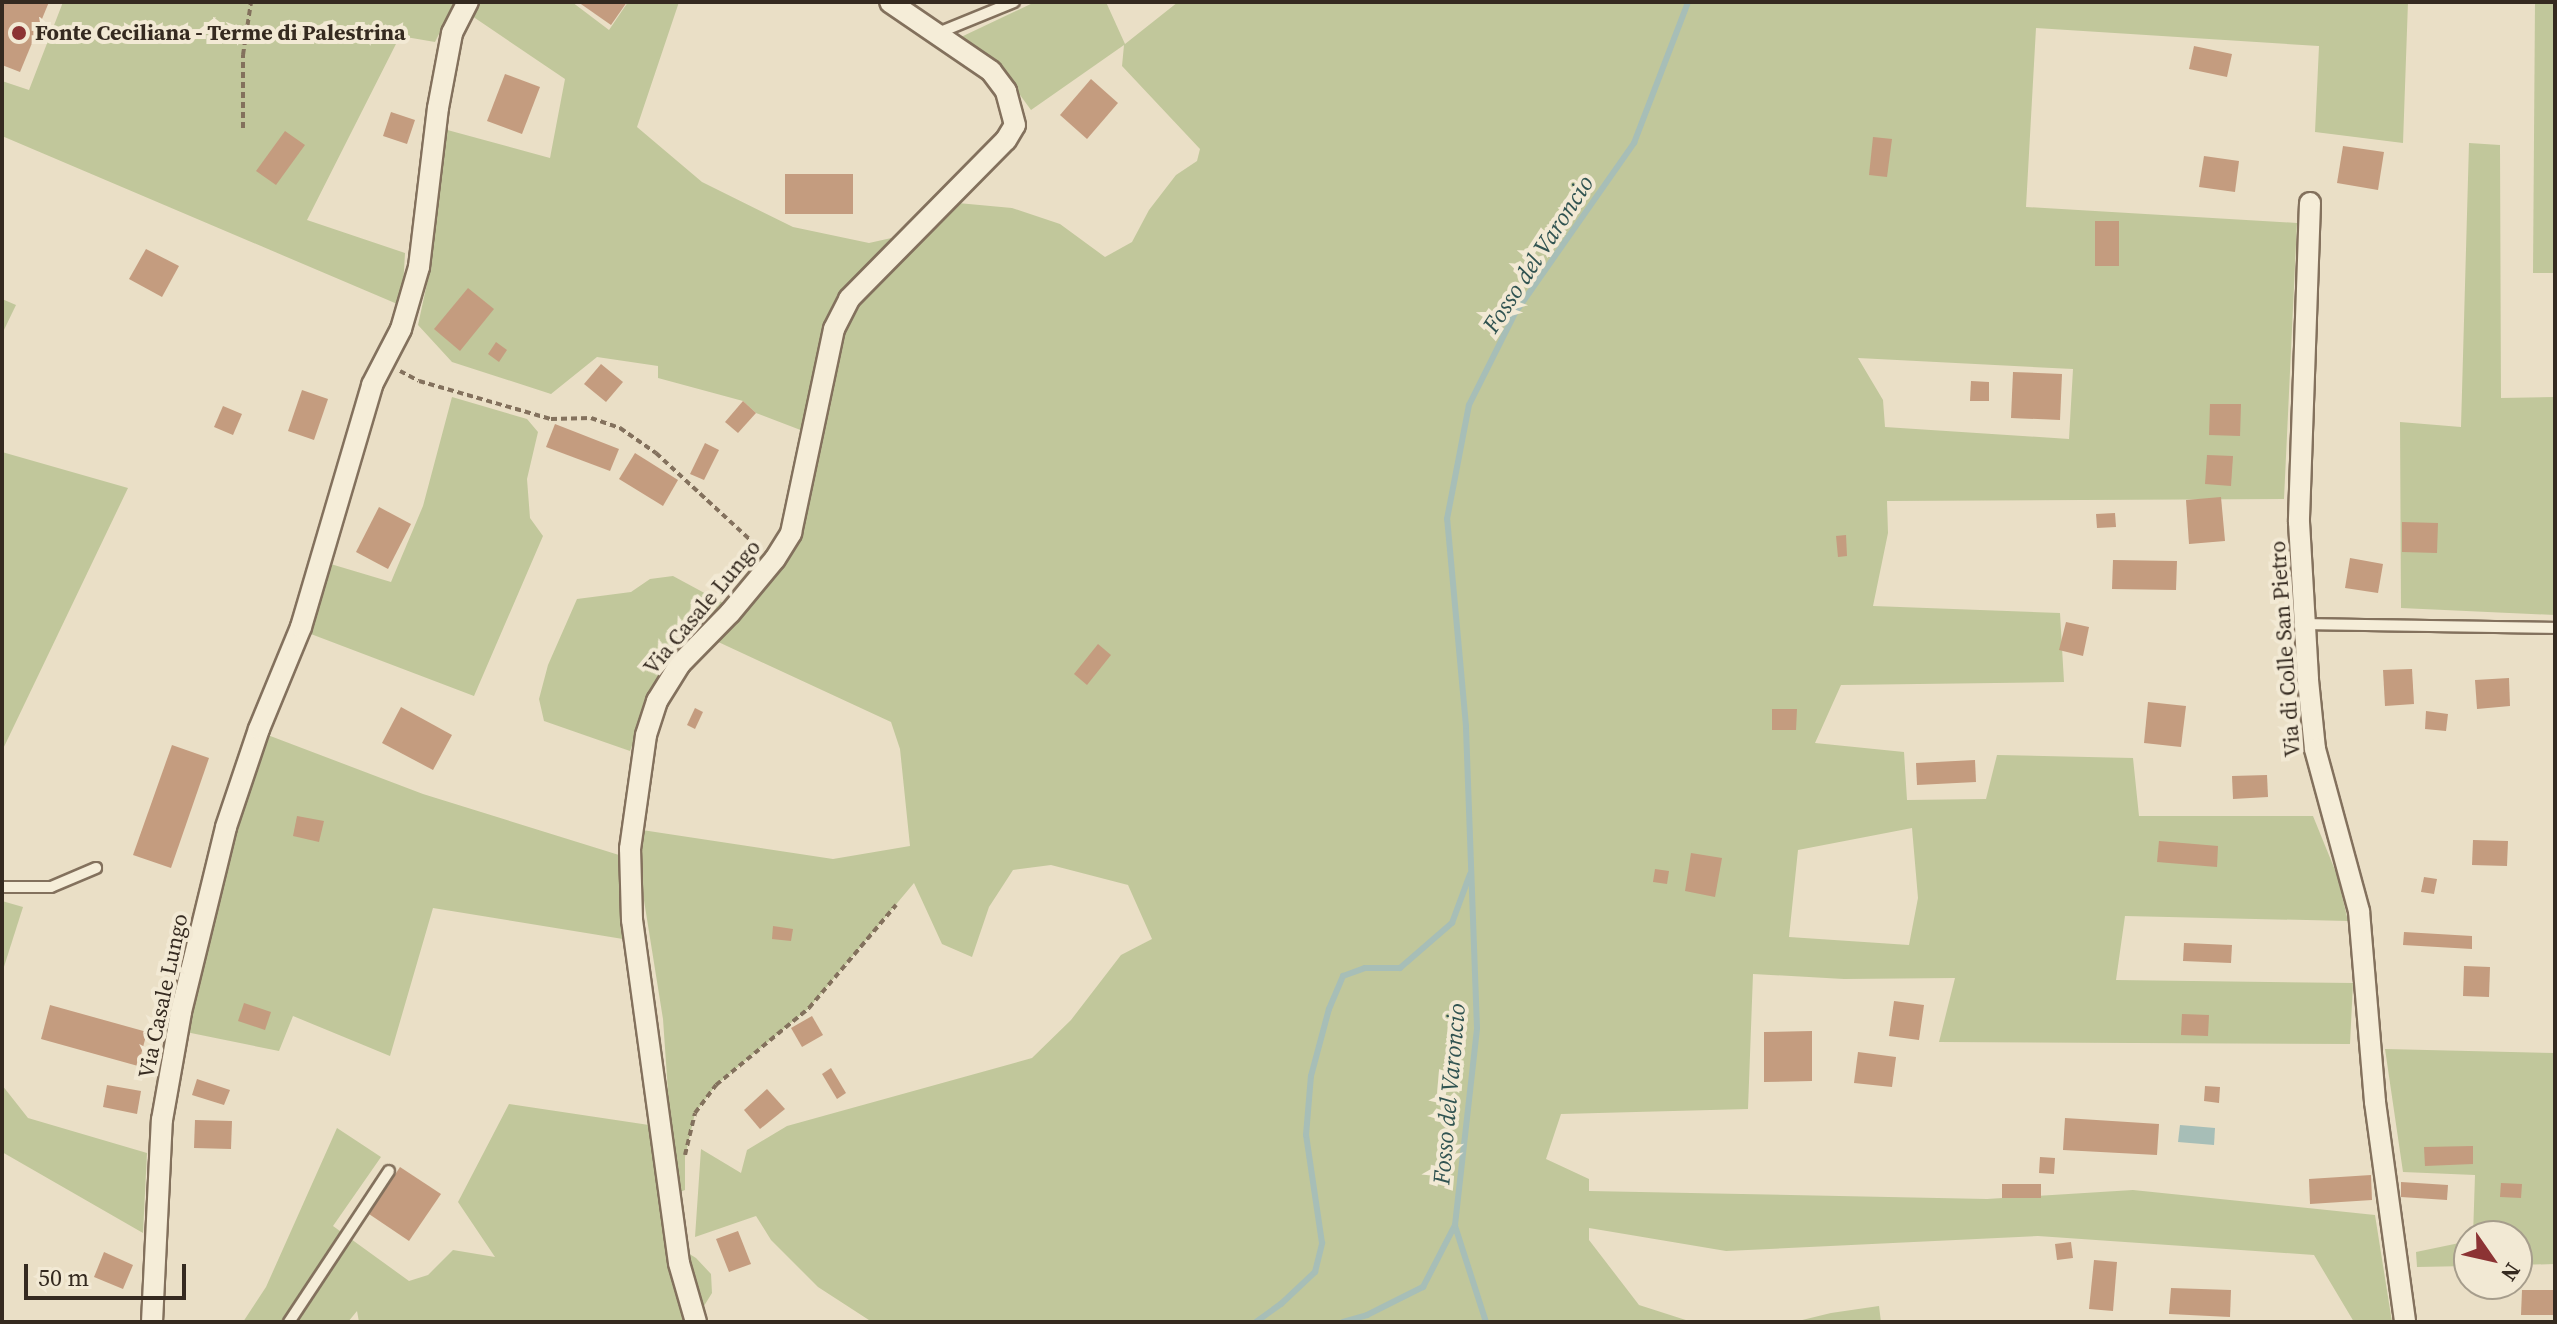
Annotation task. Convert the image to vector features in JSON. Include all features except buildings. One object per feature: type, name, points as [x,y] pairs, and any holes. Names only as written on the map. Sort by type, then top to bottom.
[{"type":"street","name":"Via Casale Lungo","points":[[152,1322],[162,1120],[181,1012],[226,827],[259,729],[301,627],[372,385],[401,329],[419,267],[426,193],[452,33],[468,2]]},
{"type":"street","name":"Via Casale Lungo","points":[[696,1322],[679,1263],[632,920],[630,849],[642,756],[657,701],[680,664],[730,613],[775,559],[791,533],[834,329],[849,299],[1006,140],[1015,125],[1006,91],[991,71],[890,2]]},
{"type":"street","name":"Via di Colle San Pietro","points":[[2310,203],[2299,522],[2315,749],[2359,911],[2375,1102],[2405,1322]]},
{"type":"lane","points":[[938,33],[1014,2]]},
{"type":"lane","points":[[2305,624],[2555,628]]},
{"type":"lane","points":[[2,887],[51,887],[96,868]]},
{"type":"lane","points":[[289,1322],[389,1171]]},
{"type":"path","points":[[243,128],[243,55],[251,2]]},
{"type":"path","points":[[384,362],[419,381],[551,419],[591,418],[620,428],[656,453],[749,542],[775,559]]},
{"type":"path","points":[[685,1168],[695,1113],[716,1085],[809,1008],[896,905]]},
{"type":"green space","points":[[63,2],[455,2],[435,42],[400,36],[307,220],[405,253],[402,306],[2,136],[2,81],[29,90]]},
{"type":"green space","points":[[480,2],[572,2],[609,30],[628,2],[679,2],[637,127],[702,182],[793,227],[869,243],[914,233],[947,202],[1012,208],[1060,224],[1105,257],[1132,242],[1149,210],[1176,175],[1197,161],[1200,149],[1122,66],[1124,45],[1031,110],[992,57],[961,37],[1035,2],[1106,2],[1125,44],[1178,2],[2408,2],[2403,143],[2315,132],[2319,46],[2036,28],[2026,207],[2297,223],[2284,499],[1887,501],[1888,533],[1873,606],[2060,613],[2064,682],[1841,685],[1815,743],[1904,752],[1907,800],[1986,799],[1997,755],[2133,758],[2139,816],[2313,816],[2337,875],[2348,921],[2125,916],[2116,980],[2353,983],[2350,1044],[1939,1042],[1955,978],[1844,979],[1753,974],[1748,1109],[1561,1114],[1546,1159],[1589,1179],[1589,1191],[1987,1199],[2133,1190],[2375,1215],[2392,1322],[2354,1322],[2314,1255],[2038,1236],[1726,1251],[1589,1228],[1589,1240],[1639,1305],[1692,1322],[872,1322],[818,1287],[771,1240],[756,1216],[695,1237],[701,1149],[741,1173],[747,1150],[787,1126],[1032,1058],[1071,1020],[1121,955],[1152,939],[1128,885],[1051,865],[1013,870],[989,907],[972,957],[942,944],[914,883],[809,1008],[716,1085],[695,1113],[685,1157],[685,1190],[675,1194],[663,1019],[642,888],[642,830],[833,859],[910,846],[900,749],[891,722],[714,640],[778,574],[797,544],[804,523],[795,510],[811,434],[756,413],[743,401],[658,378],[658,366],[597,357],[551,394],[452,362],[418,325],[431,265],[440,128],[550,158],[565,79],[472,16]],"holes":[[[1858,358],[2073,369],[2069,439],[1885,427],[1883,400]],[[1912,828],[1918,898],[1909,945],[1789,937],[1798,850]]]},
{"type":"green space","points":[[2535,2],[2555,2],[2555,273],[2533,273]]},
{"type":"green space","points":[[2469,143],[2500,145],[2501,398],[2555,397],[2555,615],[2401,608],[2400,422],[2461,427]]},
{"type":"green space","points":[[2,299],[16,305],[2,334]]},
{"type":"green space","points":[[452,397],[527,419],[538,432],[527,479],[530,518],[543,536],[474,696],[303,631],[324,562],[391,582],[423,506]]},
{"type":"green space","points":[[2,452],[128,488],[2,751]]},
{"type":"green space","points":[[673,576],[723,603],[683,641],[647,707],[630,751],[544,721],[539,699],[548,665],[577,599],[631,592],[650,579]]},
{"type":"green space","points":[[265,734],[423,794],[619,855],[623,939],[433,908],[390,1056],[293,1016],[279,1051],[186,1032],[223,866]]},
{"type":"green space","points":[[2,901],[23,907],[2,973]]},
{"type":"green space","points":[[2385,1049],[2555,1053],[2555,1264],[2533,1265],[2533,1220],[2474,1220],[2475,1175],[2403,1172]]},
{"type":"green space","points":[[2,1085],[28,1118],[147,1153],[143,1233],[2,1152]]},
{"type":"green space","points":[[509,1104],[649,1125],[665,1239],[696,1258],[711,1274],[712,1293],[694,1322],[359,1322],[357,1311],[348,1322],[243,1322],[266,1287],[337,1128],[381,1157],[333,1226],[409,1281],[428,1275],[453,1250],[495,1257],[458,1202]]},
{"type":"green space","points":[[2453,1244],[2453,1266],[2417,1267],[2416,1252]]},
{"type":"green space","points":[[1879,1306],[1881,1322],[1794,1322],[1831,1313]]},
{"type":"water","points":[[2180,1125],[2215,1128],[2214,1145],[2178,1142]]},
{"type":"waterway","name":"Fosso del Varoncio","points":[[1343,1322],[1367,1315],[1423,1287],[1455,1225],[1477,1028],[1466,726],[1447,519],[1469,405],[1515,313],[1634,143],[1688,2]]},
{"type":"waterway","name":"Fosso del Varoncio","points":[[1256,1322],[1281,1304],[1315,1272],[1322,1243],[1306,1135],[1311,1076],[1329,1009],[1343,976],[1365,968],[1400,968],[1452,923],[1470,874]]},
{"type":"waterway","name":"Fosso del Varoncio","points":[[1455,1226],[1486,1322]]},
{"type":"place","name":"Fonte Ceciliana - Terme di Palestrina","points":[[19,33]]}]
